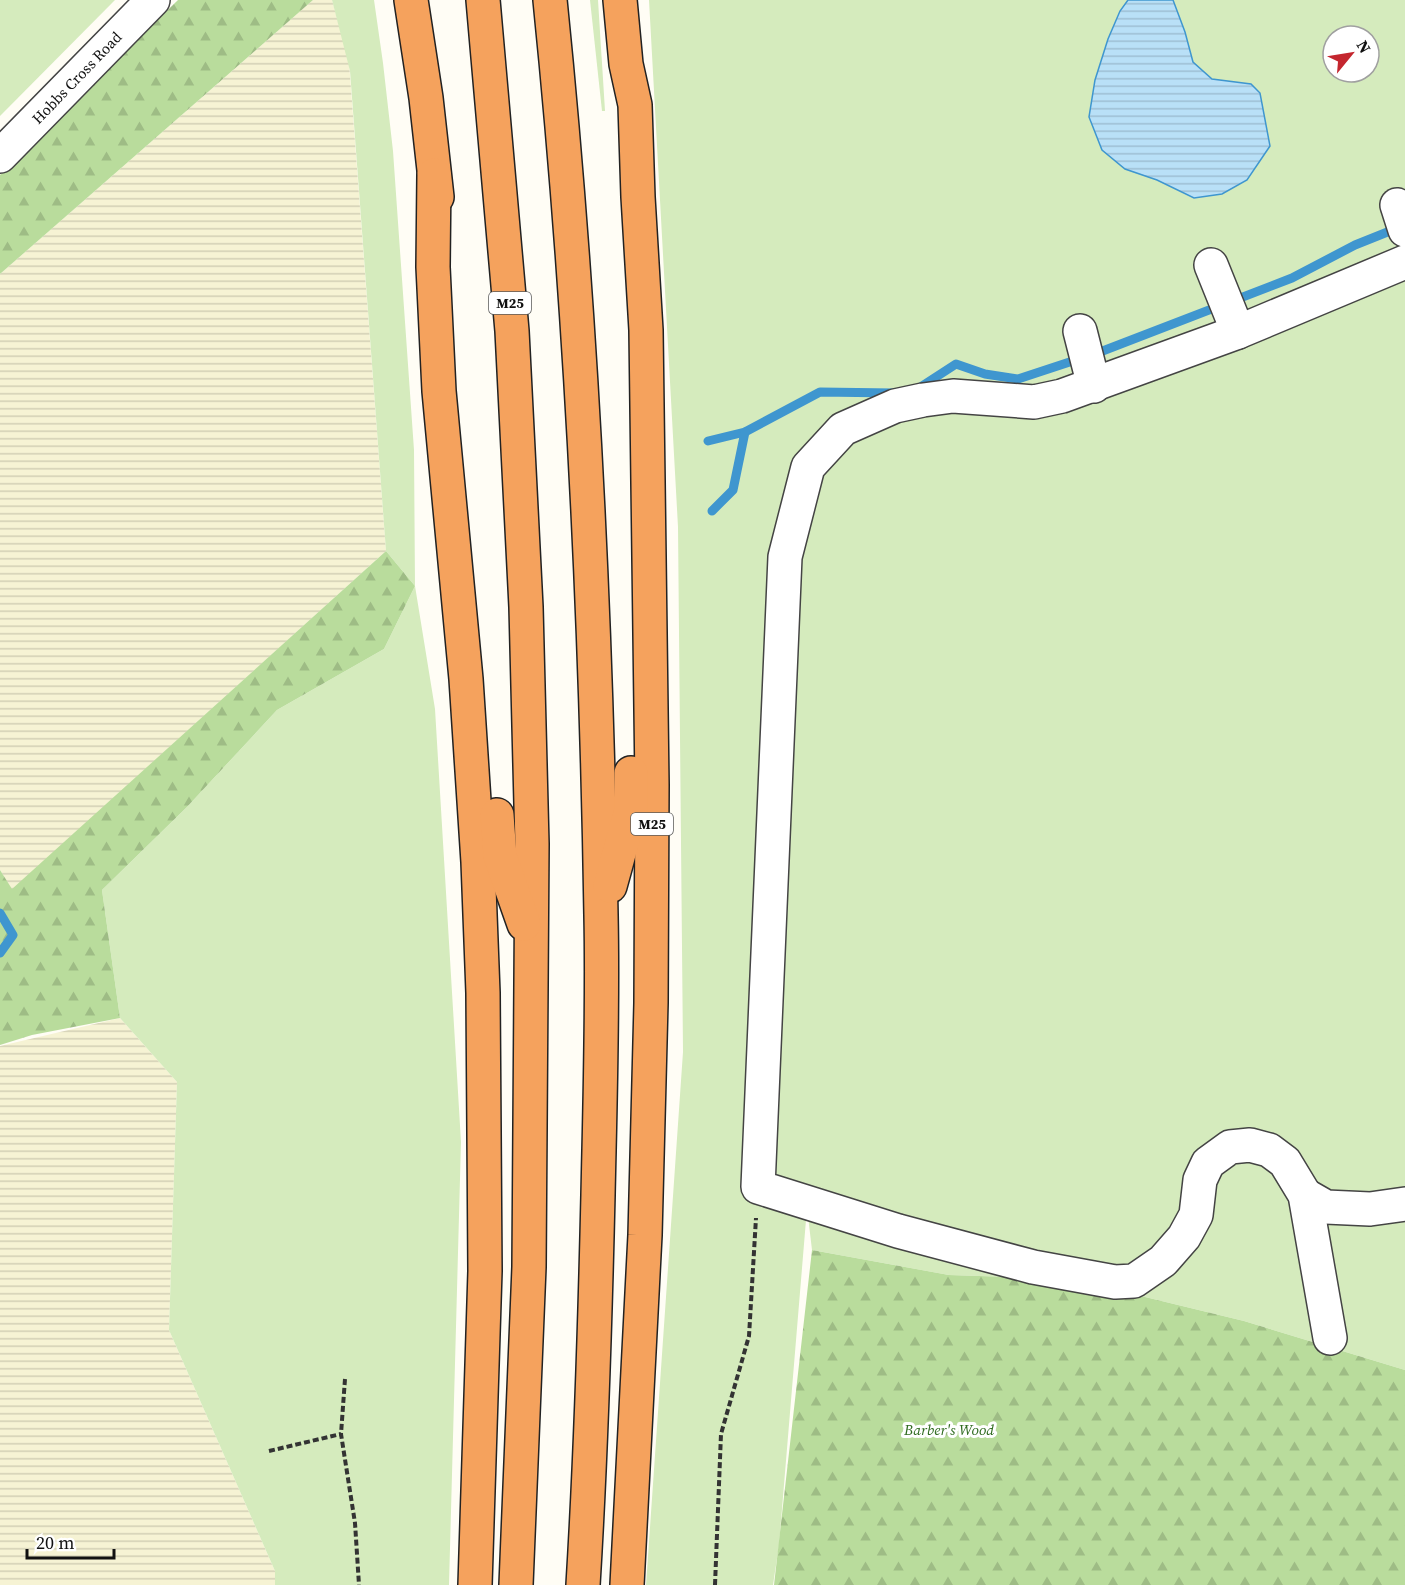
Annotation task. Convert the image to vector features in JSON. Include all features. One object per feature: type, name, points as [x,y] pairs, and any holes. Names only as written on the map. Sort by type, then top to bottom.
[{"type":"highway","points":[[411,0],[448,265],[464,457],[487,663],[500,856],[532,945]]},
{"type":"highway","name":"M25","points":[[483,0],[512,331],[521,487],[530,737],[532,945],[529,1267],[516,1585]]},
{"type":"highway","name":"M25","points":[[550,0],[571,228],[588,494],[601,918],[596,1265],[583,1585]]},
{"type":"highway","points":[[620,0],[626,64]]},
{"type":"highway","name":"M25","points":[[601,918],[631,810],[629,488],[619,104],[626,64]]},
{"type":"highway","name":"M25","points":[[626,64],[635,105],[646,330],[652,774],[651,1003],[646,1214],[627,1585]]},
{"type":"highway","points":[[434,175],[432,267],[439,391],[466,680],[478,861],[483,993],[485,1271],[475,1585]]},
{"type":"street","name":"Hobbs Cross Road","points":[[0,156],[153,0]]},
{"type":"street","points":[[1330,1338],[1305,1195],[1285,1162],[1269,1150],[1250,1145],[1230,1147],[1208,1163],[1200,1180],[1196,1215],[1184,1237],[1163,1261],[1134,1281],[1115,1282],[1034,1267],[898,1231],[758,1187],[785,557],[808,467],[843,429],[895,406],[952,396],[1034,402],[1062,396],[1092,379],[1405,262]]},
{"type":"street","points":[[1211,265],[1236,325]]},
{"type":"street","points":[[1080,330],[1092,379]]},
{"type":"street","points":[[1305,1195],[1326,1207],[1370,1209],[1405,1204]]},
{"type":"path","points":[[716,1585],[721,1434],[749,1336],[758,1187]]},
{"type":"path","points":[[345,1379],[341,1434],[355,1523],[359,1585]]},
{"type":"path","points":[[269,1451],[341,1434]]},
{"type":"shaded area","points":[[313,0],[332,0],[349,62],[386,551],[12,890],[0,870],[0,274]]},
{"type":"shaded area","points":[[120,1018],[177,1082],[169,1330],[275,1571],[275,1585],[0,1585],[0,1046]]},
{"type":"green space","points":[[0,0],[115,0],[0,116]]},
{"type":"green space","points":[[178,0],[313,0],[0,274],[0,175]]},
{"type":"green space","points":[[332,0],[374,0],[383,63],[393,151],[414,450],[415,586],[386,551],[350,71]]},
{"type":"green space","points":[[590,0],[598,0],[605,111],[602,111]]},
{"type":"green space","points":[[649,0],[1405,0],[1405,1370],[1244,1321],[1071,1279],[949,1275],[812,1250],[807,1208],[779,1545],[773,1585],[646,1585],[683,1052],[678,527]]},
{"type":"green space","points":[[386,551],[415,586],[384,649],[277,710],[187,807],[102,890],[120,1018],[32,1035],[0,1045],[0,870],[12,889]]},
{"type":"green space","points":[[415,586],[435,709],[461,1142],[449,1585],[275,1585],[275,1571],[169,1330],[177,1082],[120,1018],[102,890],[187,807],[277,710],[384,649]]},
{"type":"green space","name":"Barber's Wood","points":[[812,1250],[949,1275],[1071,1279],[1244,1321],[1405,1370],[1405,1585],[774,1585]]},
{"type":"water","points":[[1128,0],[1173,0],[1193,62],[1212,79],[1251,84],[1260,93],[1270,146],[1247,180],[1222,194],[1194,198],[1157,180],[1125,169],[1102,150],[1089,117],[1095,80],[1108,39],[1120,11]]},
{"type":"waterway","points":[[919,388],[956,364],[985,374],[1018,379],[1100,352],[1292,278],[1355,245],[1400,227]]},
{"type":"waterway","points":[[708,441],[745,432],[820,392],[894,393]]},
{"type":"waterway","points":[[712,511],[733,490],[745,432]]},
{"type":"waterway","points":[[0,913],[13,935],[0,953]]}]
